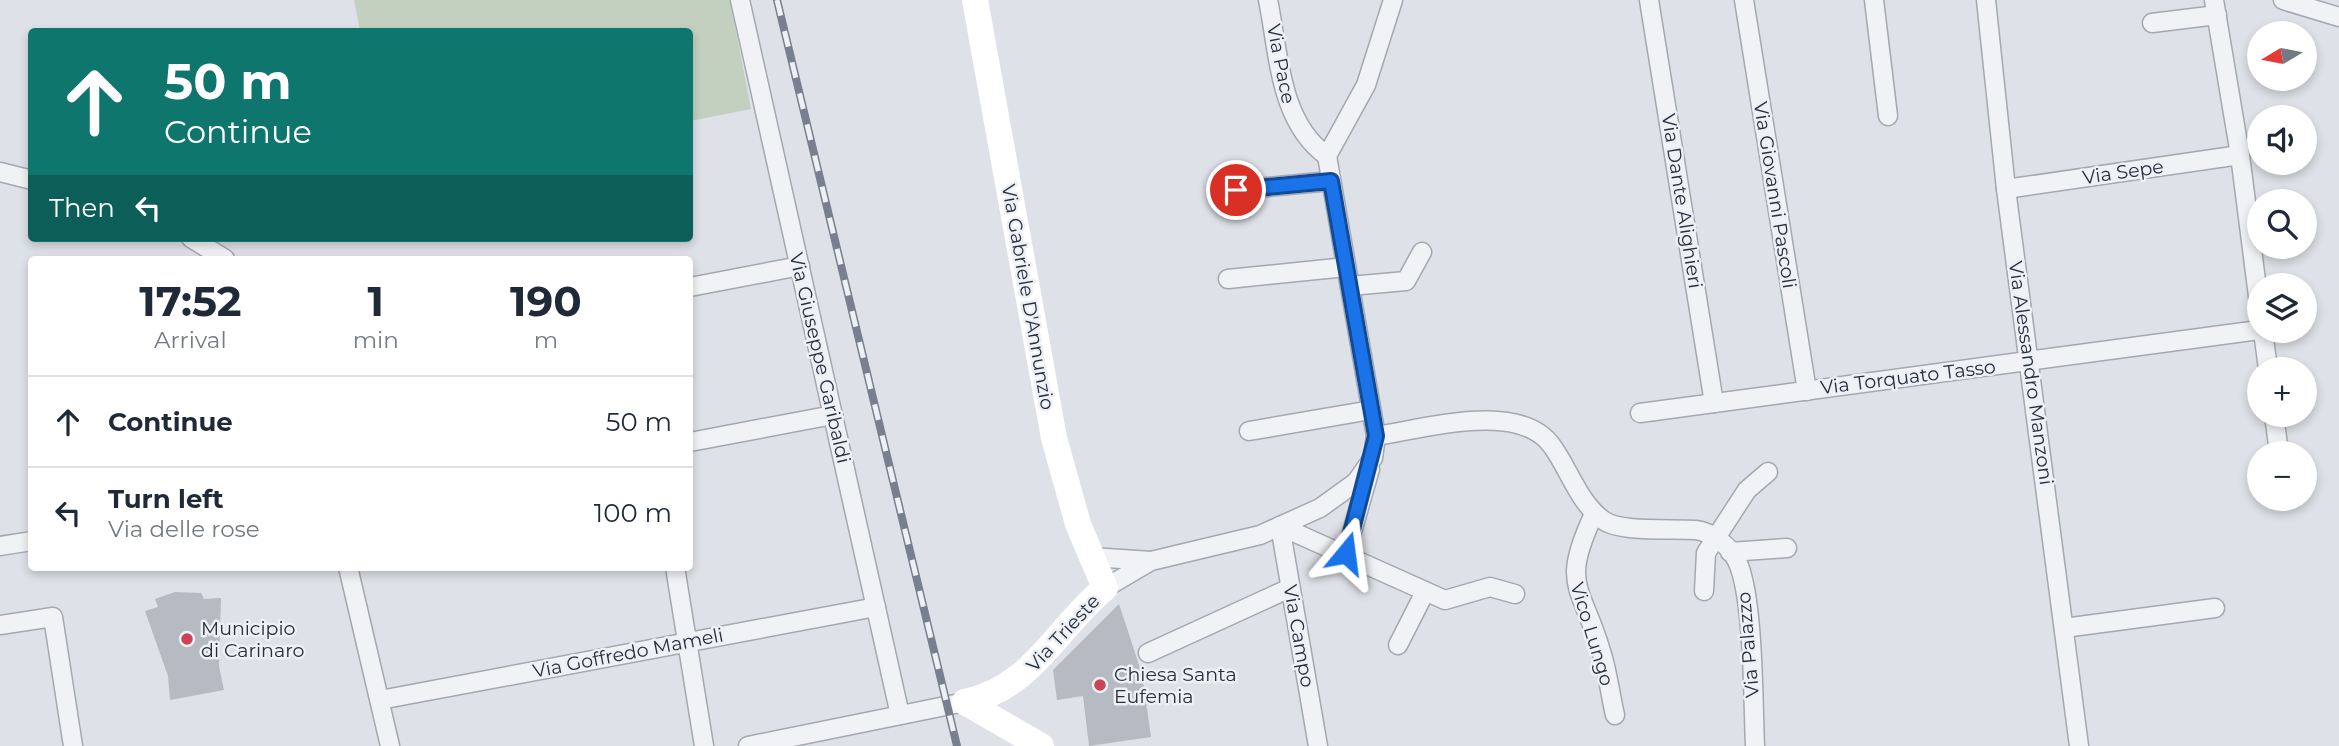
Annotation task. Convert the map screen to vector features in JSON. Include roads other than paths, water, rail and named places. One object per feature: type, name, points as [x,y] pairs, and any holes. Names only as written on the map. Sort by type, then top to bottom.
[{"type":"street","name":"Via Giuseppe Garibaldi","points":[[740,0],[900,715]]},
{"type":"street","name":"Via Gabriele D'Annunzio","points":[[975,0],[1054,438],[1078,524],[1105,588]]},
{"type":"street","name":"Via Pace","points":[[1268,0],[1290,112],[1311,145],[1326,156]]},
{"type":"street","points":[[1346,553],[1373,458],[1376,436],[1326,156],[1366,85],[1394,0]]},
{"type":"street","name":"Via Dante Alighieri","points":[[1649,0],[1714,403]]},
{"type":"street","name":"Via Giovanni Pascoli","points":[[1744,0],[1807,391]]},
{"type":"street","points":[[1874,0],[1888,116]]},
{"type":"street","name":"Via Alessandro Manzoni","points":[[1986,0],[2006,189],[2079,746]]},
{"type":"street","points":[[2283,0],[2339,17]]},
{"type":"street","points":[[2151,23],[2216,8],[2240,155],[2255,273]]},
{"type":"street","name":"Via Sepe","points":[[2006,189],[2240,155]]},
{"type":"street","points":[[0,172],[28,179]]},
{"type":"street","points":[[1236,190],[1331,181]]},
{"type":"street","points":[[197,242],[220,256]]},
{"type":"street","points":[[1350,286],[1406,281],[1422,251]]},
{"type":"street","points":[[693,286],[800,266]]},
{"type":"street","points":[[1228,279],[1346,267]]},
{"type":"street","name":"Via Torquato Tasso","points":[[1640,413],[2247,332]]},
{"type":"street","points":[[1250,431],[1371,410]]},
{"type":"street","points":[[693,441],[833,415]]},
{"type":"street","points":[[1376,436],[1499,419],[1526,424],[1550,443],[1594,514],[1610,525],[1701,531],[1724,546]]},
{"type":"street","name":"Via Trieste","points":[[965,702],[983,698],[1022,677],[1105,588],[1151,561],[1260,535],[1320,508],[1356,482],[1373,458]]},
{"type":"street","points":[[1724,546],[1747,490],[1768,472]]},
{"type":"street","name":"Vico Lungo","points":[[1594,514],[1577,550],[1574,577],[1601,651],[1615,715]]},
{"type":"street","points":[[1280,526],[1346,553],[1445,600],[1490,587],[1516,594]]},
{"type":"street","name":"Via Campo","points":[[1280,526],[1318,746]]},
{"type":"street","points":[[0,546],[28,542]]},
{"type":"street","points":[[1704,591],[1706,552],[1724,546],[1787,548]]},
{"type":"street","name":"Via Palazzo","points":[[1724,546],[1737,560],[1745,590],[1755,746]]},
{"type":"street","points":[[1092,557],[1151,561]]},
{"type":"street","points":[[349,571],[390,746]]},
{"type":"street","points":[[677,571],[704,746]]},
{"type":"street","points":[[1148,653],[1290,588]]},
{"type":"street","points":[[1398,645],[1425,592]]},
{"type":"street","name":"Via Goffredo Mameli","points":[[380,699],[876,607]]},
{"type":"street","points":[[2064,628],[2215,608]]},
{"type":"street","points":[[0,625],[53,617],[73,746]]},
{"type":"street","points":[[748,746],[965,702],[1041,746]]},
{"type":"railway","points":[[777,0],[957,746]]},
{"type":"place","name":"Municipio di Carinaro","points":[[187,639]]},
{"type":"place","name":"Chiesa Santa Eufemia","points":[[1100,685]]}]
